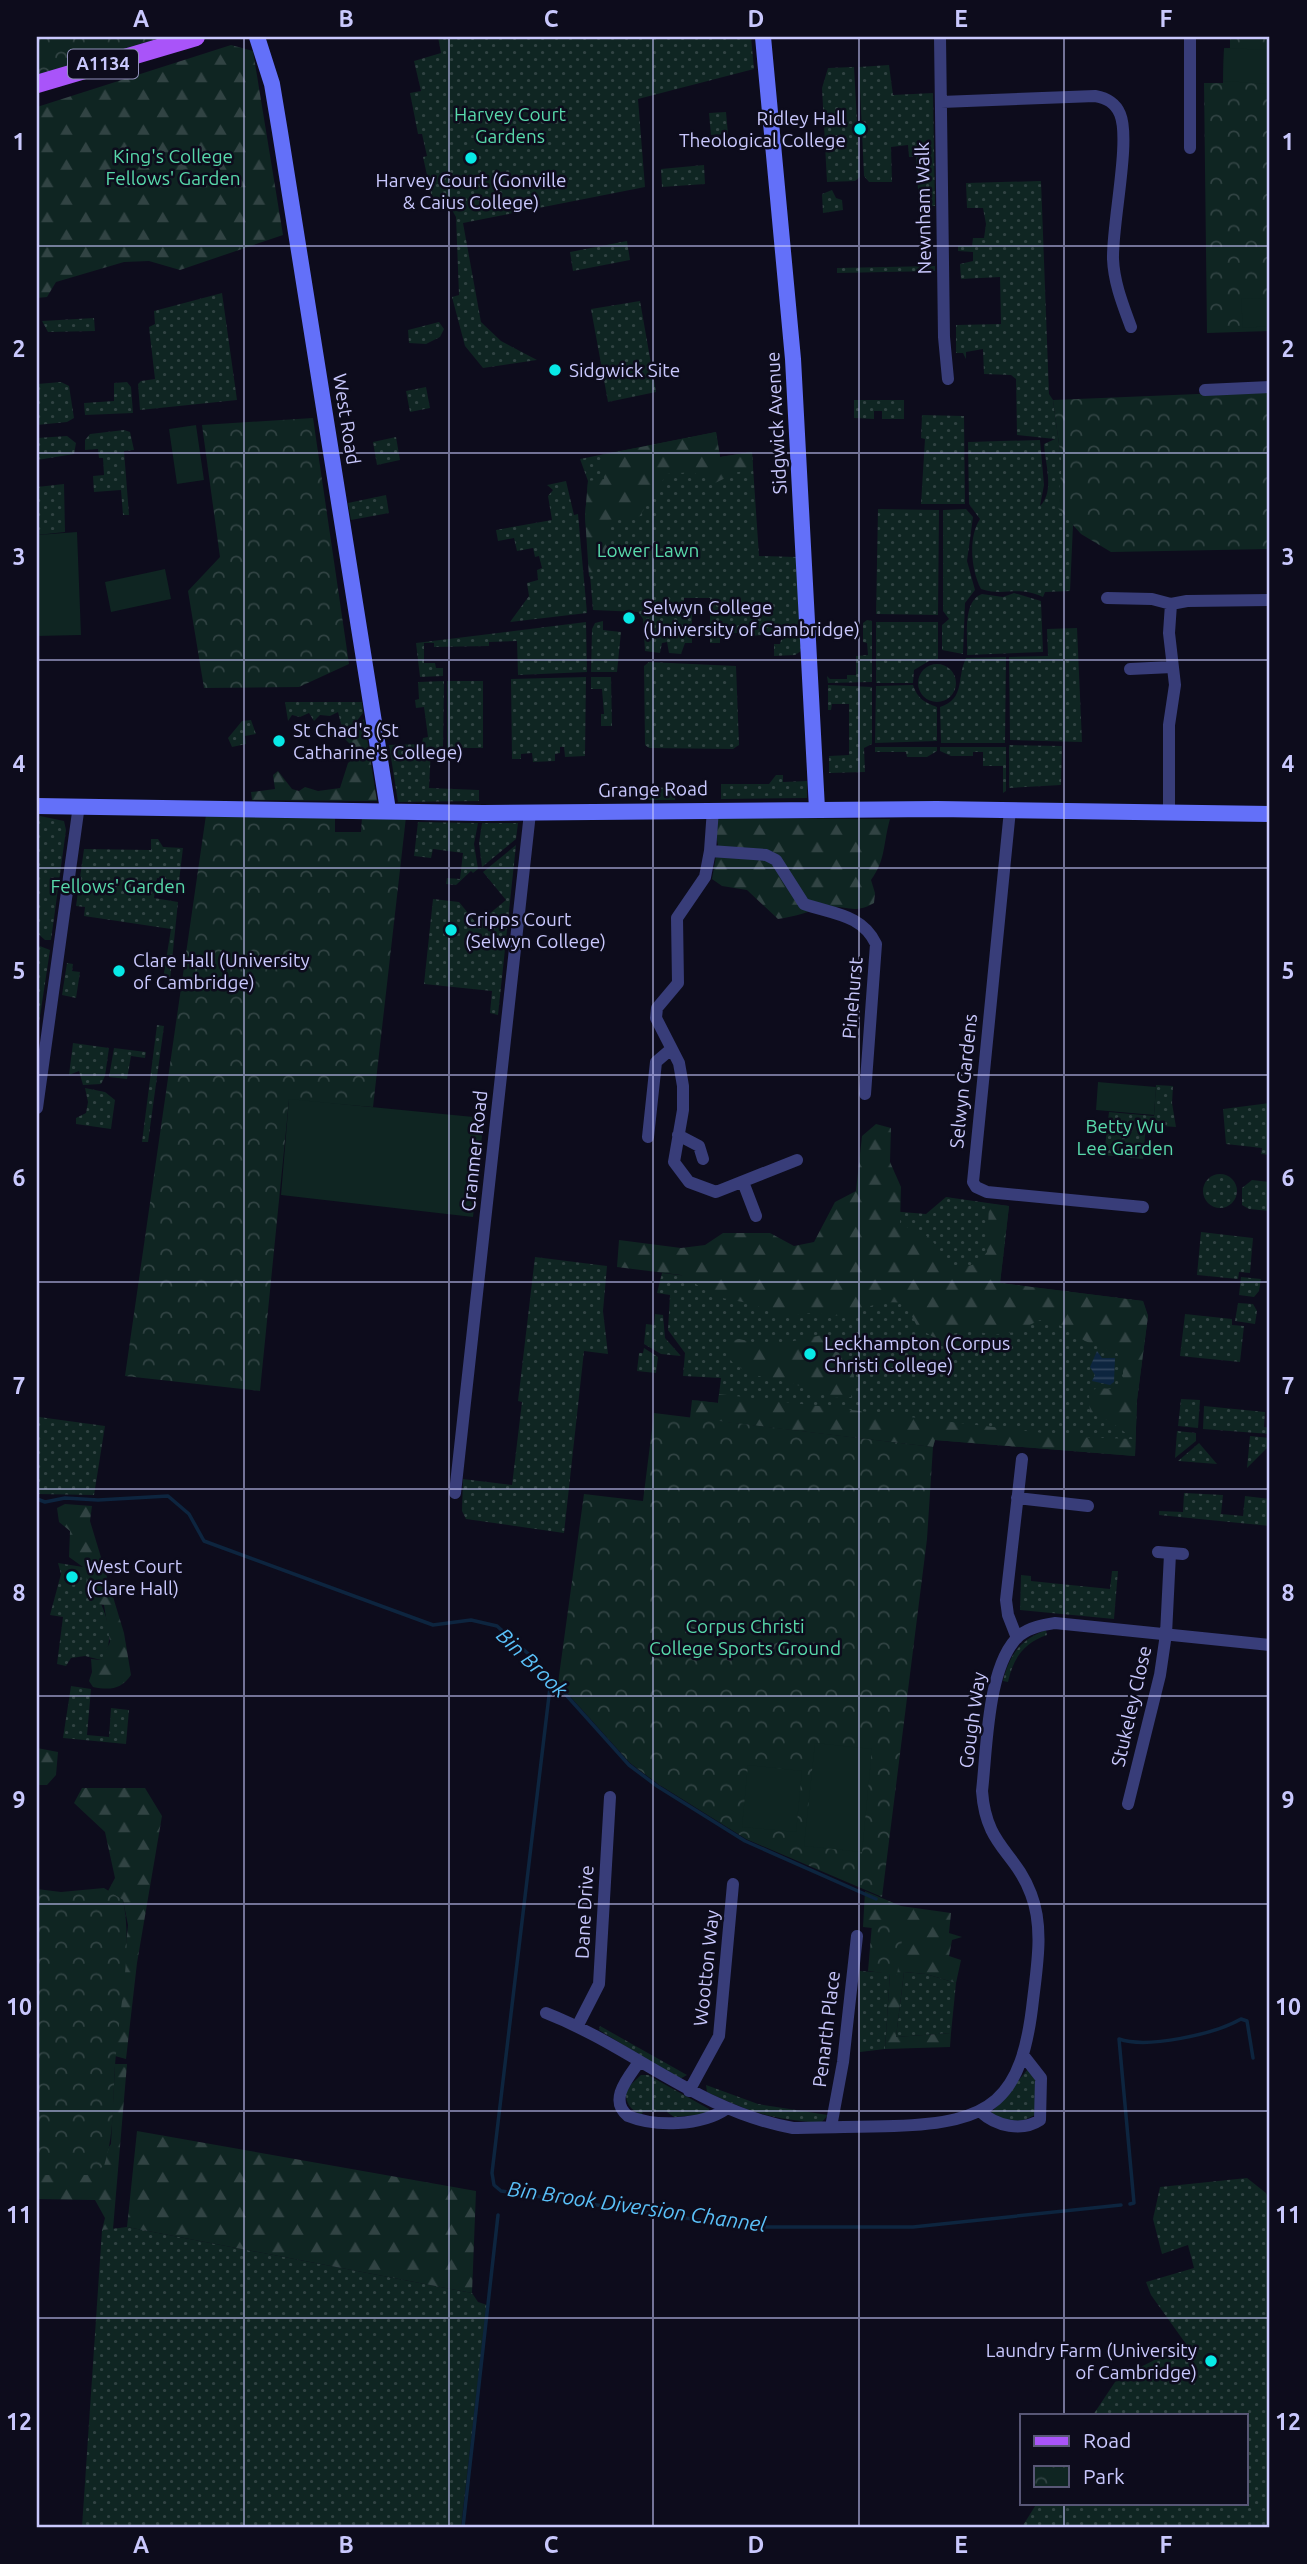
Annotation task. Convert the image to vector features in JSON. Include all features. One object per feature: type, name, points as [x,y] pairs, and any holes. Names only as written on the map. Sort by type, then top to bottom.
[{"type":"main road","name":"A1134","points":[[37,84],[196,37]]},
{"type":"street","name":"West Road","points":[[257,37],[272,84],[388,810]]},
{"type":"street","name":"Sidgwick Avenue","points":[[763,37],[792,336],[817,809]]},
{"type":"street","name":"Newnham Walk","points":[[940,37],[944,337],[948,379]]},
{"type":"street","points":[[1190,37],[1190,148]]},
{"type":"street","points":[[941,102],[1095,96],[1111,101],[1116,107],[1123,129],[1113,259],[1117,290],[1131,327]]},
{"type":"street","points":[[1205,390],[1270,387]]},
{"type":"street","points":[[1107,598],[1138,598],[1171,604],[1187,601],[1270,600]]},
{"type":"street","points":[[1169,814],[1169,725],[1175,685],[1169,633],[1171,604]]},
{"type":"street","points":[[1130,669],[1172,667]]},
{"type":"street","points":[[37,1108],[79,805]]},
{"type":"street","name":"Grange Road","points":[[37,806],[530,813],[713,808],[1270,814]]},
{"type":"street","points":[[713,808],[705,877],[677,918],[678,983],[657,1009],[656,1018],[679,1063],[683,1086],[674,1162],[688,1182],[716,1192],[797,1160]]},
{"type":"street","name":"Selwyn Gardens","points":[[1010,810],[973,1182],[976,1187],[987,1192],[1143,1207]]},
{"type":"street","name":"Cranmer Road","points":[[456,1493],[530,813]]},
{"type":"street","name":"Pinehurst","points":[[710,851],[766,855],[776,860],[804,904],[849,916],[869,929],[876,944],[865,1094]]},
{"type":"street","points":[[648,1137],[656,1062],[670,1050]]},
{"type":"street","points":[[678,1135],[699,1146],[703,1159]]},
{"type":"street","points":[[743,1182],[755,1216]]},
{"type":"street","points":[[1022,1458],[1006,1600],[1008,1615],[1017,1638],[1027,1630],[1055,1623],[1270,1645]]},
{"type":"street","points":[[1017,1498],[1080,1501]]},
{"type":"street","name":"Stukeley Close","points":[[1128,1804],[1137,1787],[1160,1675],[1166,1634],[1170,1554]]},
{"type":"street","name":"Gough Way","points":[[546,2013],[578,2025],[689,2091],[726,2109],[793,2127],[933,2124],[960,2120],[981,2112],[1005,2091],[1023,2055],[1032,2012],[1039,1950],[1036,1911],[1031,1893],[994,1839],[983,1809],[982,1791],[998,1667],[1017,1638]]},
{"type":"street","name":"Dane Drive","points":[[578,2025],[599,1984],[610,1797]]},
{"type":"street","name":"Wootton Way","points":[[689,2091],[719,2036],[733,1884]]},
{"type":"street","name":"Penarth Place","points":[[831,2127],[843,2062],[857,1936]]},
{"type":"street","points":[[981,2112],[996,2124],[1027,2126],[1040,2120],[1041,2078],[1023,2055]]},
{"type":"street","points":[[639,2062],[621,2087],[621,2111],[628,2116],[655,2121],[695,2121],[714,2117],[726,2109]]},
{"type":"green space","points":[[37,37],[170,37],[37,78]]},
{"type":"green space","name":"Harvey Court Gardens","points":[[438,37],[751,37],[754,69],[638,99],[645,187],[463,223],[481,322],[501,341],[537,360],[483,368],[465,346],[452,297],[459,295],[456,217],[452,210],[432,198],[423,157],[427,156],[422,134],[418,134],[410,93],[421,91],[414,61],[441,53]]},
{"type":"green space","points":[[1230,37],[1270,37],[1270,331],[1207,333],[1204,83],[1223,83],[1224,48],[1230,48]]},
{"type":"green space","name":"King's College Fellows' Garden","points":[[231,45],[253,51],[283,235],[180,270],[149,261],[124,262],[56,282],[47,297],[37,298],[37,107]]},
{"type":"green space","points":[[1224,48],[1270,50],[1270,84],[1223,81]]},
{"type":"green space","points":[[889,65],[893,95],[933,93],[935,206],[919,206],[916,157],[909,157],[908,145],[891,147],[892,182],[869,182],[864,176],[859,67]]},
{"type":"green space","points":[[854,67],[860,177],[855,181],[827,182],[822,88],[828,68]]},
{"type":"green space","points":[[726,112],[728,134],[711,135],[709,113]]},
{"type":"green space","points":[[704,165],[705,184],[662,187],[661,169]]},
{"type":"green space","points":[[1041,181],[1049,394],[1053,400],[1062,466],[1058,506],[1073,525],[1070,591],[1045,592],[1043,597],[1018,591],[997,592],[981,589],[972,554],[976,526],[980,519],[969,504],[968,442],[1040,440],[1044,485],[1040,506],[1045,500],[1048,485],[1044,444],[1055,439],[1017,435],[1016,379],[1011,375],[984,374],[983,349],[966,352],[966,359],[963,353],[956,353],[956,325],[1001,324],[1000,277],[961,279],[960,264],[973,261],[973,252],[958,251],[958,246],[972,246],[973,238],[984,238],[986,224],[983,208],[967,208],[966,183]]},
{"type":"green space","points":[[832,190],[836,198],[842,200],[843,210],[823,213],[822,194]]},
{"type":"green space","points":[[627,241],[630,260],[573,271],[570,252]]},
{"type":"green space","points":[[935,266],[935,271],[837,273],[837,268]]},
{"type":"green space","points":[[222,293],[237,400],[140,410],[138,384],[155,379],[149,327],[155,324],[154,311]]},
{"type":"green space","points":[[1270,298],[1270,326],[1243,328],[1241,299]]},
{"type":"green space","points":[[640,301],[656,392],[608,402],[591,309]]},
{"type":"green space","points":[[94,318],[95,331],[48,332],[42,321]]},
{"type":"green space","points":[[439,322],[444,329],[440,337],[426,344],[409,343],[408,330]]},
{"type":"green space","points":[[61,382],[69,386],[74,418],[67,422],[37,425],[37,384]]},
{"type":"green space","points":[[127,382],[131,387],[133,413],[85,415],[84,403],[114,401],[114,383]]},
{"type":"green space","points":[[426,387],[430,408],[410,412],[406,391]]},
{"type":"green space","points":[[1270,391],[1270,549],[1111,552],[1081,534],[1057,507],[1062,466],[1053,400]]},
{"type":"green space","points":[[854,400],[904,400],[904,419],[882,419],[882,411],[874,411],[874,419],[854,418]]},
{"type":"green space","points":[[922,415],[964,416],[965,504],[921,504],[925,439],[921,438]]},
{"type":"green space","points":[[313,418],[349,664],[299,687],[204,688],[188,591],[220,557],[202,425]]},
{"type":"green space","points":[[196,425],[204,480],[177,484],[169,429]]},
{"type":"green space","points":[[124,430],[130,432],[134,450],[124,451],[129,515],[123,515],[121,490],[94,492],[93,476],[104,475],[103,458],[99,458],[98,449],[85,450],[85,440],[90,434]]},
{"type":"green space","name":"Lower Lawn","points":[[716,432],[720,457],[752,452],[759,556],[797,557],[801,651],[795,655],[774,656],[774,644],[780,644],[784,639],[782,628],[774,628],[774,634],[751,636],[750,633],[734,633],[734,627],[724,624],[720,627],[720,643],[710,643],[710,598],[684,598],[684,611],[692,611],[692,643],[685,643],[681,654],[669,653],[667,642],[662,643],[660,653],[645,651],[643,619],[638,612],[593,610],[585,516],[588,481],[580,459]]},
{"type":"green space","points":[[716,432],[720,457],[752,452],[753,471],[738,472],[715,483],[692,472],[667,474],[639,517],[608,520],[607,552],[596,571],[589,577],[585,516],[588,481],[604,479],[601,455]]},
{"type":"green space","points":[[67,436],[76,443],[74,454],[37,460],[37,438]]},
{"type":"green space","points":[[396,437],[400,460],[377,465],[373,442]]},
{"type":"green space","points":[[566,481],[574,515],[578,514],[587,613],[510,622],[529,596],[527,583],[538,580],[537,570],[542,568],[539,556],[535,557],[533,548],[517,551],[514,538],[498,541],[496,530],[552,520],[548,496],[553,490],[547,485]]},
{"type":"green space","points":[[64,484],[65,532],[37,535],[37,487]]},
{"type":"green space","points":[[386,495],[389,513],[351,520],[348,503]]},
{"type":"green space","points":[[878,509],[939,510],[938,615],[876,614]]},
{"type":"green space","points":[[966,509],[973,517],[967,561],[975,590],[965,603],[963,654],[942,650],[942,625],[949,619],[943,611],[943,510]]},
{"type":"green space","points":[[77,532],[81,635],[37,636],[37,535]]},
{"type":"green space","points":[[165,569],[171,599],[111,612],[105,582]]},
{"type":"green space","points":[[1014,593],[1041,601],[1043,652],[967,655],[967,620],[971,604],[982,594],[1003,597]]},
{"type":"green space","points":[[603,621],[603,630],[621,632],[617,672],[591,672],[592,629],[595,623]]},
{"type":"green space","points":[[872,621],[872,682],[828,683],[827,676],[830,679],[847,679],[847,675],[856,675],[856,656],[868,655],[867,643],[863,642],[863,623]]},
{"type":"green space","points":[[586,622],[587,672],[518,675],[517,641],[489,642],[489,646],[434,647],[434,643],[424,643],[424,663],[435,663],[436,668],[443,668],[443,676],[420,677],[416,643]]},
{"type":"green space","points":[[876,622],[938,622],[938,659],[914,670],[913,683],[876,683]]},
{"type":"green space","points":[[1077,628],[1082,742],[1010,740],[1009,657],[1048,656],[1047,629]]},
{"type":"green space","points":[[1006,657],[1005,743],[941,743],[940,707],[957,693],[966,658]]},
{"type":"green space","points":[[649,662],[736,666],[739,745],[733,749],[649,748],[645,745],[644,666]]},
{"type":"green space","points":[[937,664],[951,669],[956,683],[951,697],[937,702],[923,697],[918,683],[923,669]]},
{"type":"green space","points":[[586,677],[585,756],[565,757],[564,747],[560,747],[560,753],[555,754],[555,761],[533,762],[532,753],[521,754],[521,759],[512,759],[511,679]]},
{"type":"green space","points":[[591,677],[611,677],[612,726],[601,726],[601,714],[604,714],[602,689],[591,689]]},
{"type":"green space","points":[[444,681],[443,748],[431,749],[429,788],[479,790],[479,801],[398,802],[389,745],[422,744],[423,738],[428,737],[424,707],[416,708],[415,700],[419,699],[418,682]]},
{"type":"green space","points":[[447,681],[483,681],[483,748],[447,748]]},
{"type":"green space","points":[[828,685],[872,687],[872,744],[864,748],[865,772],[829,773],[829,756],[849,755],[849,704],[832,704],[831,710],[828,710]]},
{"type":"green space","points":[[913,685],[922,699],[937,707],[937,741],[875,743],[876,686]]},
{"type":"green space","points":[[285,702],[362,702],[363,713],[349,731],[339,732],[342,728],[338,712],[330,716],[320,715],[314,721],[309,713],[300,717],[292,715],[288,721]]},
{"type":"green space","points":[[364,719],[377,801],[252,800],[251,792],[275,789],[273,775],[278,771],[292,789],[299,791],[305,787],[318,791],[340,788],[348,763],[353,759],[352,746],[343,737],[350,736]]},
{"type":"green space","points":[[251,720],[256,734],[245,736],[246,744],[232,747],[228,738],[242,721]]},
{"type":"green space","points":[[1009,745],[1062,746],[1061,785],[1009,788]]},
{"type":"green space","points":[[875,747],[937,747],[937,751],[927,757],[907,757],[906,752],[875,752]]},
{"type":"green space","points":[[940,747],[1006,747],[1006,791],[1003,793],[1003,766],[983,766],[983,752],[973,752],[973,756],[951,756],[940,751]]},
{"type":"green space","points":[[776,775],[783,775],[783,782],[807,781],[807,798],[721,799],[721,784],[769,784]]},
{"type":"green space","points":[[640,787],[675,788],[675,800],[640,800]]},
{"type":"green space","points":[[206,815],[335,816],[335,832],[361,832],[362,817],[406,817],[373,1107],[289,1100],[260,1391],[125,1376]]},
{"type":"green space","points":[[40,816],[64,821],[66,830],[51,940],[45,940],[37,933],[37,819]]},
{"type":"green space","points":[[718,818],[890,819],[882,858],[871,880],[875,893],[874,903],[860,909],[831,907],[778,919],[747,890],[722,886],[712,879],[718,845],[715,830]]},
{"type":"green space","points":[[418,822],[478,823],[474,844],[478,869],[473,873],[471,871],[456,885],[446,884],[447,878],[460,879],[463,853],[433,849],[431,858],[414,856]]},
{"type":"green space","points":[[482,823],[518,823],[516,839],[482,867],[479,843]]},
{"type":"green space","name":"Fellows' Garden","points":[[151,839],[158,839],[163,847],[183,848],[179,881],[157,878],[154,898],[178,902],[170,980],[163,979],[171,929],[84,916],[85,907],[76,906],[84,849],[151,850]]},
{"type":"green space","points":[[516,845],[498,1015],[490,1013],[492,991],[424,984],[433,899],[459,902],[477,924],[506,900],[483,872]]},
{"type":"green space","points":[[37,945],[50,950],[37,1036]]},
{"type":"green space","points":[[67,963],[73,964],[72,971],[80,972],[76,998],[62,995]]},
{"type":"green space","points":[[157,1025],[164,1026],[148,1142],[142,1142]]},
{"type":"green space","points":[[73,1043],[109,1048],[105,1076],[101,1084],[83,1085],[79,1071],[69,1075]]},
{"type":"green space","points":[[114,1048],[146,1052],[145,1058],[131,1056],[127,1079],[109,1077]]},
{"type":"green space","points":[[1098,1082],[1156,1087],[1154,1115],[1096,1110]]},
{"type":"green space","name":"Betty Wu Lee Garden","points":[[1156,1085],[1173,1086],[1172,1103],[1176,1127],[1146,1125],[1143,1159],[1104,1155],[1109,1112],[1154,1116]]},
{"type":"green space","points":[[85,1088],[105,1092],[115,1100],[111,1129],[76,1124],[76,1118],[86,1113],[88,1102]]},
{"type":"green space","points":[[289,1099],[484,1118],[473,1217],[281,1195]]},
{"type":"green space","points":[[1270,1103],[1270,1155],[1261,1154],[1262,1148],[1226,1144],[1223,1109]]},
{"type":"green space","points":[[876,1124],[891,1128],[890,1162],[901,1187],[900,1224],[929,1237],[956,1270],[978,1263],[987,1252],[989,1204],[1009,1206],[1000,1283],[1143,1301],[1148,1316],[1137,1400],[1135,1456],[935,1440],[933,1447],[690,1418],[692,1400],[718,1403],[719,1394],[1076,1437],[1134,1439],[1108,1420],[1090,1414],[1089,1394],[1096,1388],[1116,1389],[1123,1381],[1123,1365],[1117,1353],[1085,1341],[1056,1323],[1040,1320],[1015,1332],[994,1335],[969,1330],[935,1338],[918,1328],[905,1303],[876,1304],[849,1317],[813,1313],[778,1316],[753,1304],[717,1297],[681,1275],[617,1267],[619,1240],[681,1248],[705,1245],[723,1233],[770,1233],[794,1246],[814,1242],[835,1202],[856,1191],[862,1136]]},
{"type":"green space","points":[[1220,1174],[1232,1179],[1237,1191],[1232,1203],[1220,1208],[1208,1203],[1203,1191],[1208,1179]]},
{"type":"green space","points":[[1252,1180],[1270,1182],[1270,1211],[1249,1209],[1242,1205],[1242,1188]]},
{"type":"green space","name":"Leckhampton (Corpus Christi College)","points":[[946,1197],[1009,1206],[1000,1283],[1143,1301],[1148,1316],[1137,1400],[1135,1456],[935,1440],[933,1447],[692,1400],[718,1403],[721,1378],[683,1376],[685,1353],[668,1330],[670,1295],[657,1293],[662,1273],[828,1292],[842,1207],[926,1214]]},
{"type":"green space","points":[[1201,1232],[1253,1238],[1250,1273],[1239,1272],[1238,1279],[1197,1275]]},
{"type":"green space","points":[[535,1257],[607,1266],[603,1311],[608,1354],[584,1351],[564,1533],[466,1519],[462,1511],[463,1479],[512,1485],[522,1402],[518,1401]]},
{"type":"green space","points":[[1241,1277],[1261,1279],[1259,1291],[1254,1297],[1239,1295]]},
{"type":"green space","points":[[1238,1303],[1253,1304],[1257,1311],[1255,1324],[1235,1321]]},
{"type":"green space","points":[[655,1314],[663,1315],[665,1338],[681,1356],[661,1354],[644,1344],[646,1324],[654,1325]]},
{"type":"green space","points":[[1185,1314],[1232,1319],[1232,1325],[1244,1326],[1240,1362],[1180,1356]]},
{"type":"green space","points":[[827,1334],[842,1347],[851,1361],[854,1378],[851,1397],[834,1398],[794,1384],[750,1374],[733,1363],[724,1351],[726,1342],[739,1339],[770,1346]]},
{"type":"green space","points":[[644,1348],[658,1357],[656,1373],[637,1371],[639,1353],[643,1353]]},
{"type":"green space","points":[[1181,1399],[1200,1400],[1198,1428],[1178,1426]]},
{"type":"green space","points":[[1204,1406],[1265,1412],[1264,1427],[1270,1428],[1270,1434],[1203,1429]]},
{"type":"green space","name":"Corpus Christi College Sports Ground","points":[[654,1413],[933,1447],[927,1539],[882,1897],[746,1839],[658,1784],[630,1763],[558,1683],[584,1494],[643,1501]]},
{"type":"green space","points":[[39,1417],[105,1426],[94,1495],[37,1494]]},
{"type":"green space","points":[[1177,1431],[1196,1433],[1196,1441],[1175,1458]]},
{"type":"green space","points":[[1250,1436],[1270,1438],[1270,1445],[1247,1468]]},
{"type":"green space","points":[[1199,1443],[1217,1464],[1178,1461]]},
{"type":"green space","points":[[1184,1493],[1223,1495],[1221,1514],[1243,1516],[1245,1496],[1270,1499],[1270,1526],[1159,1515],[1159,1511],[1183,1512]]},
{"type":"green space","points":[[65,1504],[92,1506],[90,1521],[124,1633],[131,1675],[123,1684],[114,1688],[93,1687],[89,1681],[92,1672],[91,1659],[101,1660],[110,1642],[104,1605],[92,1603],[93,1589],[86,1587],[87,1575],[82,1574],[83,1567],[69,1557],[70,1531],[59,1522],[57,1508]]},
{"type":"green space","points":[[58,1563],[83,1567],[100,1601],[109,1638],[101,1660],[85,1656],[71,1658],[66,1666],[57,1664],[63,1617],[50,1615],[61,1574]]},
{"type":"green space","points":[[1112,1571],[1118,1571],[1114,1619],[1020,1610],[1021,1575],[1031,1576],[1031,1581],[1110,1589]]},
{"type":"green space","points":[[1046,1630],[1047,1635],[1025,1647],[1013,1666],[1008,1682],[1003,1681],[1017,1649],[1029,1638]]},
{"type":"green space","points":[[71,1686],[91,1689],[87,1735],[109,1737],[111,1708],[129,1710],[126,1744],[63,1738]]},
{"type":"green space","points":[[815,1743],[872,1749],[862,1852],[804,1846]]},
{"type":"green space","points":[[37,1748],[58,1752],[56,1775],[47,1785],[37,1785]]},
{"type":"green space","points":[[748,1765],[802,1771],[796,1832],[742,1827]]},
{"type":"green space","points":[[82,1788],[145,1788],[162,1816],[137,1963],[126,2059],[115,2056],[128,1925],[123,1900],[108,1891],[115,1878],[105,1832],[74,1803]]},
{"type":"green space","points":[[104,1888],[123,1900],[127,1938],[108,2152],[104,2166],[89,2175],[37,2175],[37,1889],[61,1892]]},
{"type":"green space","points":[[865,1891],[901,1906],[951,1913],[949,1933],[962,1937],[952,1940],[949,1956],[961,1960],[956,1983],[926,1974],[904,1972],[896,2037],[951,2033],[950,2047],[885,2049],[890,1973],[872,1924],[872,1928],[863,1927]]},
{"type":"green space","points":[[872,1924],[904,1926],[897,1975],[868,1971]]},
{"type":"green space","points":[[860,1971],[890,1973],[885,2049],[860,2052]]},
{"type":"green space","points":[[904,1972],[926,1974],[956,1983],[951,2033],[896,2037]]},
{"type":"green space","points":[[600,2026],[687,2075],[680,2079],[671,2074],[599,2030]]},
{"type":"green space","points":[[115,2064],[127,2064],[113,2229],[102,2230],[105,2218],[95,2200],[37,2199],[37,2175],[89,2175],[111,2144]]},
{"type":"green space","points":[[1028,2069],[1037,2078],[1037,2114],[1022,2121],[998,2120],[991,2113]]},
{"type":"green space","points":[[641,2075],[648,2075],[709,2109],[709,2114],[674,2117],[667,2112],[643,2112],[641,2115],[637,2113],[629,2105],[626,2089]]},
{"type":"green space","points":[[706,2085],[758,2104],[828,2115],[821,2123],[775,2117],[707,2092]]},
{"type":"green space","points":[[137,2131],[476,2191],[472,2293],[127,2227]]},
{"type":"green space","name":"Laundry Farm (University of Cambridge)","points":[[1247,2178],[1266,2193],[1270,2202],[1270,2527],[1022,2527],[1036,2504],[1248,2504],[1248,2414],[1094,2414],[1117,2379],[1186,2344],[1151,2295],[1146,2282],[1194,2268],[1188,2245],[1162,2254],[1153,2219],[1160,2187]]},
{"type":"green space","points":[[127,2227],[472,2293],[478,2302],[487,2305],[461,2527],[82,2527],[102,2230]]},
{"type":"water","points":[[1097,1351],[1102,1358],[1115,1358],[1114,1382],[1110,1385],[1092,1381],[1095,1375],[1090,1367]]},
{"type":"waterway","name":"Bin Brook","points":[[37,1499],[45,1502],[65,1498],[98,1500],[168,1496],[189,1514],[204,1541],[433,1625],[471,1620],[497,1626],[533,1658],[629,1765],[657,1786],[745,1841],[876,1899]]},
{"type":"waterway","name":"Bin Brook Diversion Channel","points":[[551,1679],[492,2173],[494,2185],[501,2191],[747,2227],[913,2227],[1121,2205]]},
{"type":"waterway","name":"Bin Brook","points":[[1130,2204],[1134,2203],[1119,2039],[1131,2042],[1163,2041],[1198,2035],[1241,2019],[1247,2021],[1253,2058]]},
{"type":"waterway","points":[[463,2527],[498,2215]]},
{"type":"place","name":"Ridley Hall Theological College","points":[[860,129]]},
{"type":"place","name":"Harvey Court (Gonville & Caius College)","points":[[471,158]]},
{"type":"place","name":"Sidgwick Site","points":[[555,370]]},
{"type":"place","name":"Selwyn College (University of Cambridge)","points":[[629,618]]},
{"type":"place","name":"St Chad's (St Catharine's College)","points":[[279,741]]},
{"type":"place","name":"Cripps Court (Selwyn College)","points":[[451,930]]},
{"type":"place","name":"Clare Hall (University of Cambridge)","points":[[119,971]]},
{"type":"place","name":"Leckhampton (Corpus Christi College)","points":[[810,1354]]},
{"type":"place","name":"West Court (Clare Hall)","points":[[72,1577]]},
{"type":"place","name":"Laundry Farm (University of Cambridge)","points":[[1211,2361]]}]
